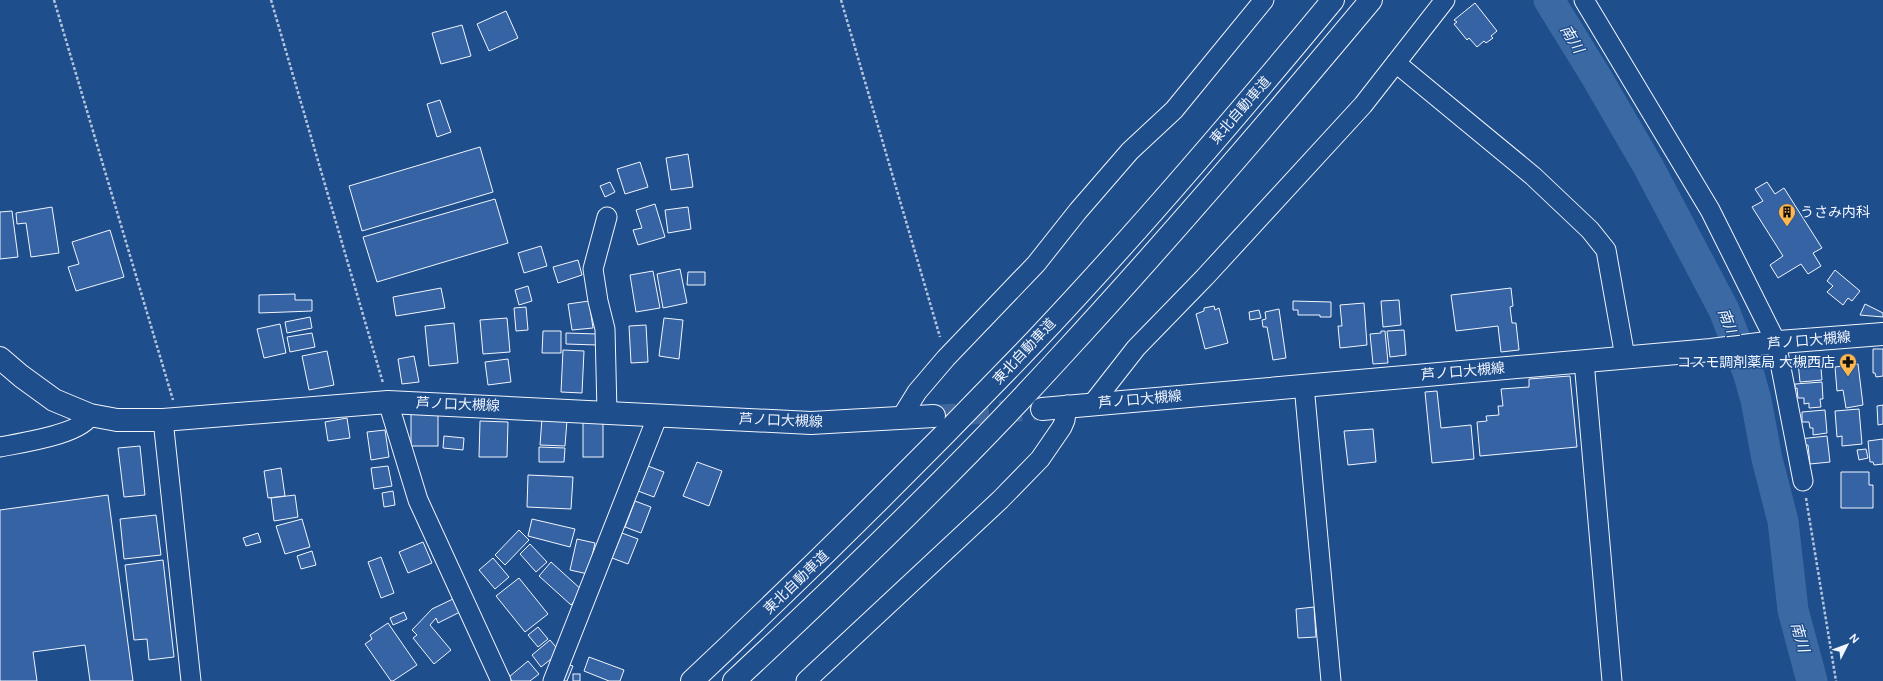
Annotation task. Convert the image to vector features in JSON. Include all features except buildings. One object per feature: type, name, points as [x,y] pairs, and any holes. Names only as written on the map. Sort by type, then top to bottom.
[{"type":"main road","name":"東北自動車道","points":[[692,681],[799,580],[907,473],[1037,338],[1141,224],[1276,69],[1333,0]]},
{"type":"main road","name":"東北自動車道","points":[[734,681],[820,601],[927,495],[1059,359],[1286,102],[1371,0]]},
{"type":"main road","name":"芦ノ口大槻線","points":[[1042,409],[1093,403],[1711,350],[1771,342],[1883,334]]},
{"type":"main road","name":"芦ノ口大槻線","points":[[0,358],[21,376],[54,400],[90,415],[116,420],[171,419],[388,402],[811,423],[934,416]]},
{"type":"street","points":[[900,418],[917,392],[946,358],[1036,264],[1078,211],[1130,151],[1174,110],[1264,0]]},
{"type":"street","points":[[1093,403],[1136,348],[1358,111],[1445,0]]},
{"type":"street","points":[[1584,0],[1710,210],[1771,342],[1803,481]]},
{"type":"street","points":[[1396,63],[1533,176],[1594,235],[1606,250],[1625,357]]},
{"type":"street","points":[[607,217],[593,268],[598,301],[605,329],[607,412]]},
{"type":"street","points":[[1584,361],[1612,681]]},
{"type":"street","points":[[1304,385],[1331,681]]},
{"type":"street","points":[[388,402],[418,500],[501,681]]},
{"type":"street","points":[[806,681],[1000,500],[1040,459],[1062,427],[1065,420],[1067,406]]},
{"type":"street","points":[[0,447],[52,435],[74,428],[86,422],[90,415]]},
{"type":"street","points":[[553,681],[658,415]]},
{"type":"street","points":[[171,419],[191,681]]},
{"type":"path","points":[[54,0],[171,419]]},
{"type":"path","points":[[270,0],[388,402]]},
{"type":"path","points":[[841,0],[946,358]]},
{"type":"path","points":[[1803,481],[1836,681]]},
{"type":"waterway","name":"南川","points":[[1549,0],[1597,78],[1648,166],[1724,310],[1749,375],[1756,400],[1767,459],[1783,521],[1793,610],[1812,681]]},
{"type":"tunnel","points":[[934,416],[1042,409]]},
{"type":"place","name":"うさみ内科","points":[[1787,227]]},
{"type":"place","name":"コスモ調剤薬局 大槻西店","points":[[1848,377]]}]
